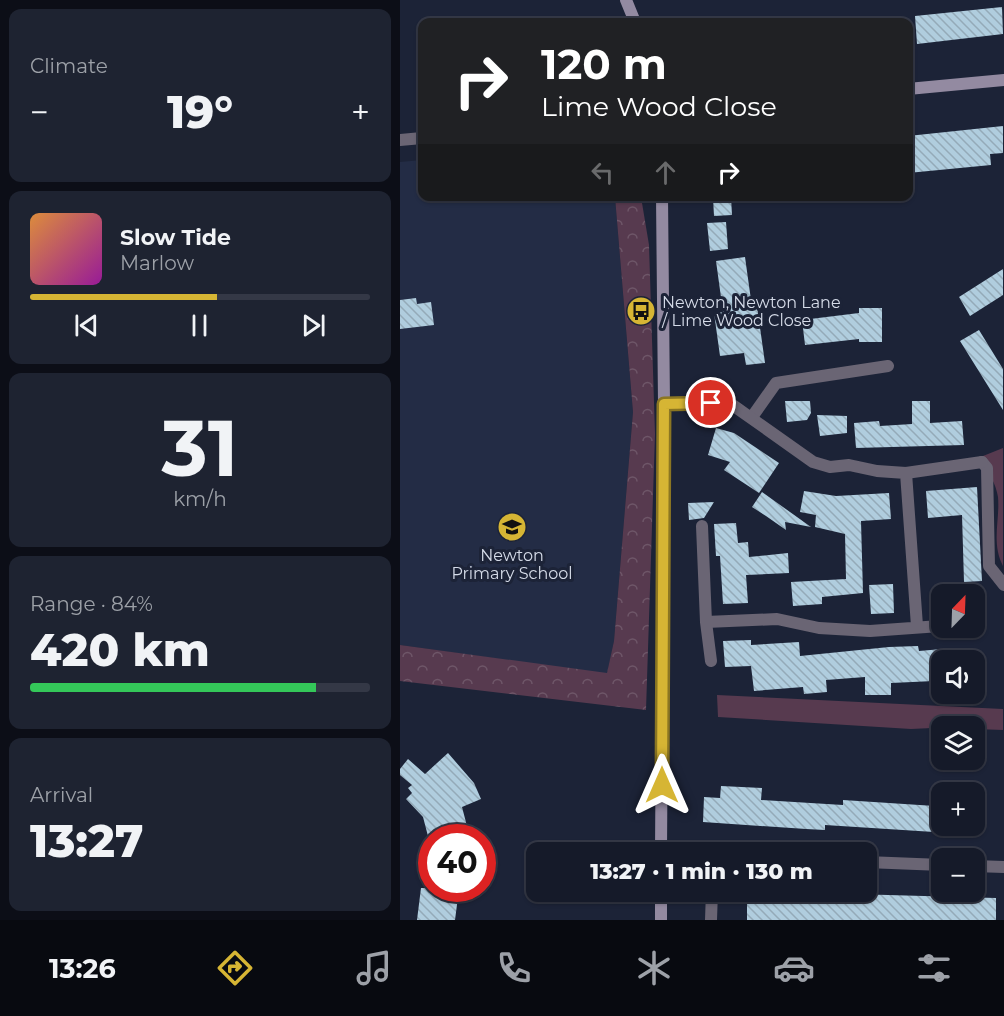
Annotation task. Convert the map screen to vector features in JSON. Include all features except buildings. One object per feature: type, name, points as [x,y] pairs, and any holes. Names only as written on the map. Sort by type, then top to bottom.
[{"type":"street","points":[[626,0],[633,18]]},
{"type":"street","points":[[913,89],[1003,80]]},
{"type":"street","points":[[400,140],[418,138]]},
{"type":"street","points":[[661,842],[664,404],[662,201]]},
{"type":"street","points":[[752,417],[776,383],[888,366]]},
{"type":"street","points":[[664,404],[711,403],[734,406],[813,462],[830,467],[849,465],[877,471],[906,473],[982,462],[987,468],[989,566],[1003,585]]},
{"type":"street","points":[[906,473],[917,626]]},
{"type":"street","points":[[702,526],[706,621],[711,661]]},
{"type":"street","points":[[706,621],[777,619],[819,628],[870,631],[931,626]]},
{"type":"street","points":[[877,862],[931,865]]},
{"type":"street","points":[[985,866],[1003,867]]},
{"type":"street","points":[[661,902],[661,920]]},
{"type":"street","points":[[711,920],[712,902]]},
{"type":"shaded area","name":"Newton Primary School","points":[[418,160],[418,201],[615,201],[633,412],[614,641],[607,674],[400,645],[400,162]]},
{"type":"green space","points":[[615,201],[642,201],[649,245],[655,434],[646,710],[400,681],[400,645],[607,673],[614,641],[633,412]]},
{"type":"green space","points":[[1003,448],[1003,566],[997,549],[998,497],[990,474],[982,462],[983,456]]},
{"type":"green space","points":[[717,695],[1003,709],[1003,730],[985,729],[985,716],[931,716],[931,728],[911,729],[718,717]]},
{"type":"place","name":"Newton, Newton Lane / Lime Wood Close","points":[[641,311]]},
{"type":"place","name":"Newton Primary School","points":[[512,527]]},
{"type":"route","points":[[662,785],[664,404],[711,403]]}]
